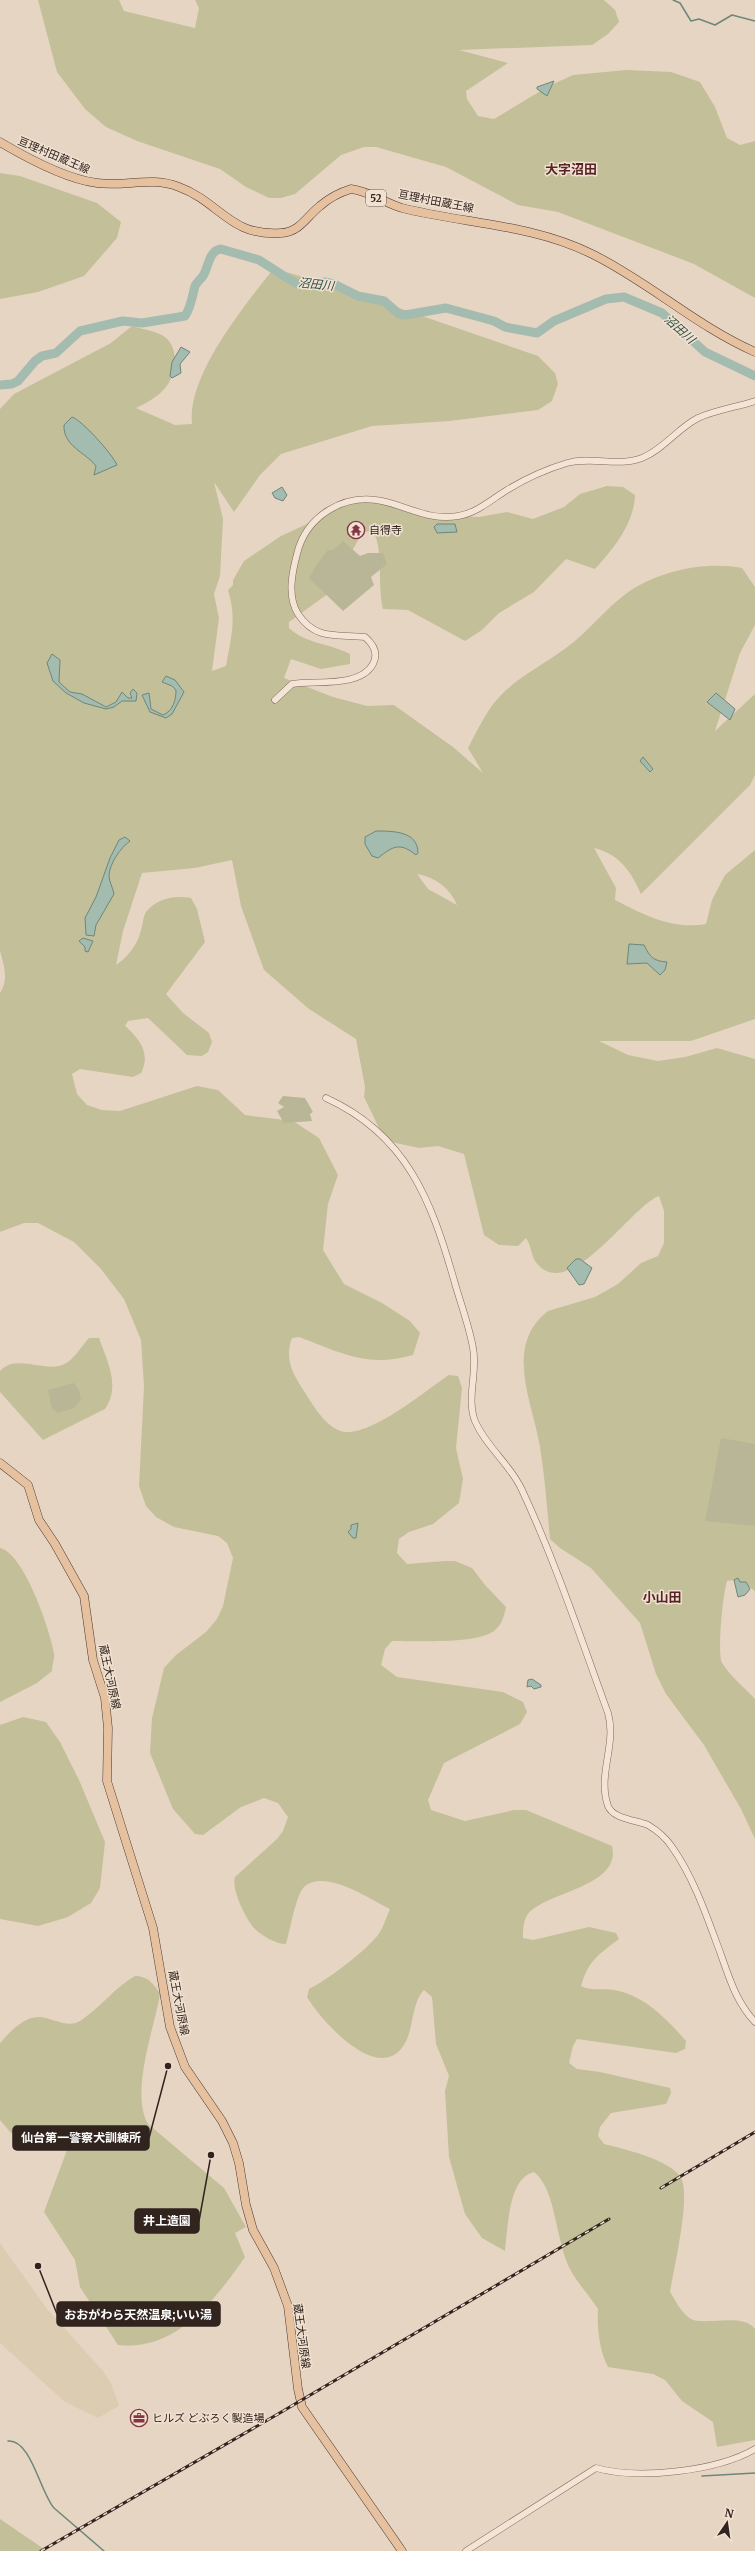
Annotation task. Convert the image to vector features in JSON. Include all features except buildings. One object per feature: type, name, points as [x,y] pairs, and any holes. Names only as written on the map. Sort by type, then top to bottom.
[{"type":"main road","name":"亘理村田蔵王線","points":[[0,142],[19,153],[80,179],[99,184],[138,181],[178,186],[190,192],[245,230],[257,233],[282,233],[294,230],[304,224],[320,206],[351,189],[401,208],[535,232],[592,254],[624,272],[709,329],[755,352]]},
{"type":"main road","name":"蔵王大河原線","points":[[0,1463],[28,1485],[39,1520],[55,1544],[84,1596],[93,1660],[105,1698],[108,1728],[107,1782],[153,1928],[170,2027],[185,2068],[222,2121],[233,2142],[239,2163],[246,2205],[253,2230],[274,2268],[288,2306],[298,2389],[302,2407],[402,2551]]},
{"type":"street","points":[[275,700],[292,684],[346,680],[365,674],[375,660],[375,650],[365,637],[322,635],[310,629],[295,610],[291,590],[299,546],[310,526],[331,507],[350,501],[367,499],[382,501],[430,516],[445,518],[461,516],[482,506],[509,489],[568,463],[591,459],[640,458],[652,453],[698,418],[755,401]]},
{"type":"street","points":[[326,1098],[350,1109],[377,1130],[404,1160],[426,1196],[439,1229],[473,1347],[472,1396],[475,1420],[490,1445],[521,1488],[551,1555],[608,1713],[612,1732],[611,1744],[603,1778],[609,1806],[618,1816],[635,1820],[657,1831],[672,1847],[697,1893],[740,2002],[755,2022]]},
{"type":"street","points":[[466,2551],[596,2468],[620,2474],[688,2470],[734,2459],[755,2449]]},
{"type":"shaded area","points":[[38,0],[119,0],[124,11],[195,28],[199,8],[195,0],[604,0],[615,10],[619,22],[608,34],[592,45],[459,50],[508,63],[466,91],[467,99],[478,116],[494,119],[549,86],[573,75],[626,70],[671,72],[700,82],[715,107],[727,138],[740,145],[755,141],[755,298],[694,264],[558,212],[518,205],[446,167],[376,147],[364,147],[341,155],[295,194],[281,198],[269,198],[246,187],[220,169],[137,141],[106,127],[85,109],[57,72]]},
{"type":"shaded area","points":[[554,81],[547,96],[537,89],[537,87]]},
{"type":"shaded area","points":[[0,173],[20,176],[97,203],[121,222],[117,238],[84,276],[38,292],[0,299]]},
{"type":"shaded area","points":[[282,271],[335,286],[538,356],[555,373],[558,384],[552,401],[538,410],[450,421],[372,426],[281,454],[260,475],[234,512],[214,482],[223,519],[220,576],[214,594],[219,618],[212,671],[226,666],[233,619],[231,600],[228,590],[233,585],[233,580],[244,561],[281,536],[307,524],[323,509],[341,500],[358,497],[443,515],[479,517],[507,512],[533,519],[564,507],[580,494],[607,486],[623,487],[635,495],[634,506],[627,526],[616,544],[595,569],[566,559],[534,592],[499,613],[482,630],[465,641],[408,610],[383,609],[380,589],[378,548],[373,530],[362,533],[329,593],[289,622],[289,628],[303,637],[350,654],[350,664],[321,669],[291,659],[284,678],[333,697],[367,706],[394,705],[453,747],[483,773],[468,748],[483,719],[494,703],[502,694],[519,680],[574,642],[611,606],[627,593],[639,585],[667,574],[698,567],[713,566],[742,568],[755,587],[755,625],[740,653],[715,731],[755,694],[755,775],[750,785],[641,894],[633,878],[617,859],[610,854],[594,848],[616,888],[615,900],[648,916],[682,925],[706,924],[712,900],[725,875],[755,850],[755,1019],[691,1041],[599,1041],[628,1055],[658,1061],[685,1057],[717,1048],[755,1059],[755,1591],[739,1581],[727,1581],[722,1610],[720,1648],[722,1663],[725,1668],[755,1699],[755,1839],[741,1809],[704,1745],[666,1694],[656,1674],[640,1623],[591,1568],[560,1548],[550,1539],[540,1447],[524,1376],[524,1358],[527,1341],[534,1325],[548,1311],[595,1297],[618,1284],[641,1263],[658,1256],[664,1243],[664,1211],[659,1196],[632,1217],[598,1250],[581,1263],[564,1272],[548,1272],[535,1261],[526,1238],[518,1246],[499,1245],[484,1235],[464,1154],[438,1146],[419,1148],[391,1142],[380,1130],[364,1097],[365,1087],[356,1039],[309,1009],[264,970],[241,906],[232,860],[195,868],[142,873],[123,931],[116,965],[125,958],[135,945],[140,935],[145,914],[150,907],[155,903],[173,897],[191,898],[197,909],[205,942],[166,994],[183,1013],[209,1033],[212,1042],[208,1052],[202,1056],[187,1055],[148,1018],[128,1021],[125,1026],[135,1036],[144,1053],[144,1066],[141,1073],[133,1077],[80,1069],[72,1074],[77,1094],[87,1105],[102,1110],[120,1111],[197,1086],[218,1090],[245,1115],[293,1121],[319,1138],[338,1175],[328,1204],[323,1250],[344,1284],[382,1303],[410,1321],[420,1333],[413,1355],[397,1359],[382,1360],[355,1357],[299,1337],[292,1338],[289,1360],[293,1372],[315,1408],[333,1427],[338,1430],[349,1432],[363,1429],[395,1413],[449,1375],[458,1376],[462,1388],[456,1448],[463,1479],[459,1503],[433,1524],[409,1532],[399,1539],[397,1553],[407,1564],[455,1561],[472,1568],[485,1585],[506,1607],[501,1623],[497,1629],[486,1635],[474,1638],[445,1641],[392,1641],[385,1649],[381,1665],[397,1677],[503,1692],[523,1702],[527,1712],[520,1724],[444,1763],[428,1800],[431,1810],[465,1821],[514,1810],[526,1810],[612,1846],[612,1860],[606,1871],[581,1887],[537,1906],[528,1914],[524,1923],[523,1938],[533,1940],[589,1927],[616,1933],[619,1939],[595,1959],[587,1970],[581,1986],[584,1988],[610,1989],[635,1997],[654,2009],[671,2024],[686,2041],[685,2049],[676,2053],[577,2039],[573,2046],[569,2063],[577,2069],[600,2072],[670,2088],[671,2093],[666,2104],[611,2113],[600,2127],[598,2136],[604,2144],[646,2156],[667,2165],[681,2178],[684,2187],[683,2216],[670,2292],[682,2310],[691,2319],[697,2321],[742,2321],[750,2324],[755,2329],[755,2440],[717,2447],[713,2422],[682,2401],[665,2380],[653,2374],[608,2367],[602,2353],[599,2338],[598,2309],[571,2271],[562,2246],[552,2204],[542,2180],[534,2172],[525,2176],[514,2194],[509,2217],[505,2251],[482,2238],[465,2214],[449,2157],[445,2091],[449,2076],[436,2044],[432,1997],[424,1990],[420,1996],[416,2003],[409,2035],[401,2049],[390,2057],[377,2057],[363,2052],[335,2032],[323,2019],[307,1997],[309,1989],[336,1972],[358,1955],[375,1939],[380,1932],[390,1909],[348,1887],[324,1881],[314,1882],[305,1886],[299,1896],[286,1944],[269,1939],[251,1925],[240,1904],[234,1882],[235,1877],[277,1839],[283,1831],[288,1817],[278,1803],[264,1798],[241,1807],[203,1835],[195,1834],[173,1809],[150,1753],[152,1718],[164,1668],[176,1655],[206,1632],[217,1619],[223,1606],[233,1558],[227,1543],[218,1536],[174,1527],[156,1517],[146,1506],[139,1486],[144,1386],[141,1340],[124,1299],[101,1269],[74,1242],[38,1223],[24,1223],[0,1232],[0,993],[3,988],[5,972],[0,951],[0,409],[14,394],[111,343],[132,326],[154,332],[165,337],[173,347],[175,361],[170,381],[166,387],[152,399],[136,408],[175,425],[192,424],[193,405],[198,385],[207,365],[245,305],[270,273]],"holes":[[[417,874],[424,875],[441,884],[450,893],[457,905],[428,889]]]},
{"type":"shaded area","points":[[181,347],[190,352],[180,364],[181,373],[172,378],[170,376],[172,362]]},
{"type":"shaded area","points":[[72,417],[83,424],[97,438],[117,465],[94,475],[96,466],[71,444],[67,438],[64,425]]},
{"type":"shaded area","points":[[282,487],[287,495],[283,501],[275,498],[272,493]]},
{"type":"shaded area","points":[[437,524],[455,524],[457,532],[437,533],[434,527]]},
{"type":"shaded area","points":[[343,541],[360,556],[368,553],[383,553],[387,564],[371,577],[374,585],[343,611],[309,578],[316,565],[328,550],[333,550]]},
{"type":"shaded area","points":[[52,654],[60,660],[59,682],[70,692],[82,694],[106,707],[116,702],[122,692],[128,698],[132,698],[130,693],[133,689],[137,693],[136,701],[122,701],[114,707],[106,709],[84,703],[66,693],[53,681],[47,663]]},
{"type":"shaded area","points":[[166,676],[175,680],[184,692],[172,714],[166,718],[150,712],[142,695],[149,693],[151,709],[163,715],[169,711],[173,705],[176,690],[172,686],[162,682]]},
{"type":"shaded area","points":[[716,693],[735,709],[730,720],[707,702]]},
{"type":"shaded area","points":[[643,757],[653,769],[650,772],[640,761]]},
{"type":"shaded area","points":[[376,831],[397,832],[409,836],[414,840],[418,853],[416,855],[405,848],[397,847],[392,848],[378,858],[372,856],[365,844],[365,837]]},
{"type":"shaded area","points":[[125,837],[130,841],[116,856],[110,871],[109,878],[114,894],[96,925],[94,936],[86,935],[85,918],[96,897],[110,858],[119,840]]},
{"type":"shaded area","points":[[83,938],[93,941],[88,952],[85,951],[85,947],[79,941]]},
{"type":"shaded area","points":[[629,944],[644,945],[652,958],[658,961],[667,962],[665,970],[660,975],[647,963],[627,964]]},
{"type":"shaded area","points":[[283,1096],[305,1098],[313,1112],[310,1114],[312,1121],[284,1123],[277,1111],[284,1107],[278,1103]]},
{"type":"shaded area","points":[[576,1259],[580,1259],[592,1268],[584,1284],[579,1285],[567,1268]]},
{"type":"shaded area","points":[[89,1338],[99,1338],[109,1365],[112,1382],[110,1400],[105,1409],[43,1440],[0,1392],[0,1371],[7,1366],[24,1363],[51,1367],[60,1366],[71,1360]]},
{"type":"shaded area","points":[[74,1383],[79,1390],[81,1400],[74,1408],[58,1413],[52,1409],[48,1390]]},
{"type":"shaded area","points":[[721,1438],[755,1444],[755,1526],[705,1521]]},
{"type":"shaded area","points":[[358,1523],[356,1538],[353,1538],[348,1532],[351,1529],[351,1525]]},
{"type":"shaded area","points":[[0,1548],[9,1553],[27,1577],[52,1642],[54,1655],[52,1671],[37,1683],[0,1702]]},
{"type":"shaded area","points":[[738,1578],[740,1582],[746,1582],[750,1589],[745,1595],[738,1597],[734,1580]]},
{"type":"shaded area","points":[[532,1679],[541,1685],[541,1687],[534,1689],[531,1686],[527,1687],[528,1680]]},
{"type":"shaded area","points":[[23,1717],[46,1722],[60,1742],[79,1780],[105,1842],[100,1888],[91,1903],[68,1917],[38,1926],[0,1919],[0,1725]]},
{"type":"shaded area","points":[[135,1976],[144,1977],[150,1981],[160,1994],[142,2078],[141,2095],[143,2111],[148,2124],[224,2188],[246,2227],[235,2233],[245,2257],[221,2290],[207,2306],[176,2332],[158,2340],[139,2345],[118,2345],[80,2287],[75,2260],[44,2212],[67,2150],[11,2133],[0,2120],[0,2043],[17,2026],[32,2018],[38,2017],[70,2024],[80,2021],[120,1986]]},
{"type":"shaded area","points":[[0,2243],[47,2309],[103,2371],[111,2383],[119,2406],[98,2418],[65,2402],[0,2343]]},
{"type":"shaded area","points":[[0,2519],[47,2551],[0,2551]]},
{"type":"waterway","points":[[673,0],[680,3],[691,21],[699,19],[715,25],[732,15],[755,21]]},
{"type":"waterway","name":"沼田川","points":[[0,385],[12,384],[18,381],[35,361],[42,356],[56,353],[80,331],[123,321],[142,323],[185,316],[190,305],[195,286],[203,276],[211,256],[217,250],[221,249],[259,260],[295,283],[310,285],[325,282],[334,284],[358,296],[384,301],[399,314],[405,315],[446,308],[494,321],[505,327],[537,333],[554,321],[606,299],[624,297],[662,313],[705,352],[755,376]]},
{"type":"waterway","points":[[8,2441],[16,2443],[23,2448],[54,2508],[104,2551]]},
{"type":"waterway","points":[[702,2476],[755,2473]]},
{"type":"railway","points":[[661,2188],[755,2132]]},
{"type":"railway","points":[[41,2551],[278,2414],[609,2219]]},
{"type":"place","name":"自得寺","points":[[356,530]]},
{"type":"place","name":"仙台第一警察犬訓練所","points":[[168,2066]]},
{"type":"place","name":"井上造園","points":[[211,2155]]},
{"type":"place","name":"おおがわら天然温泉;いい湯","points":[[38,2266]]},
{"type":"place","name":"ヒルズ どぶろく製造場","points":[[139,2418]]},
{"type":"district","name":"大字沼田","points":[[571,169]]},
{"type":"district","name":"小山田","points":[[662,1597]]}]
